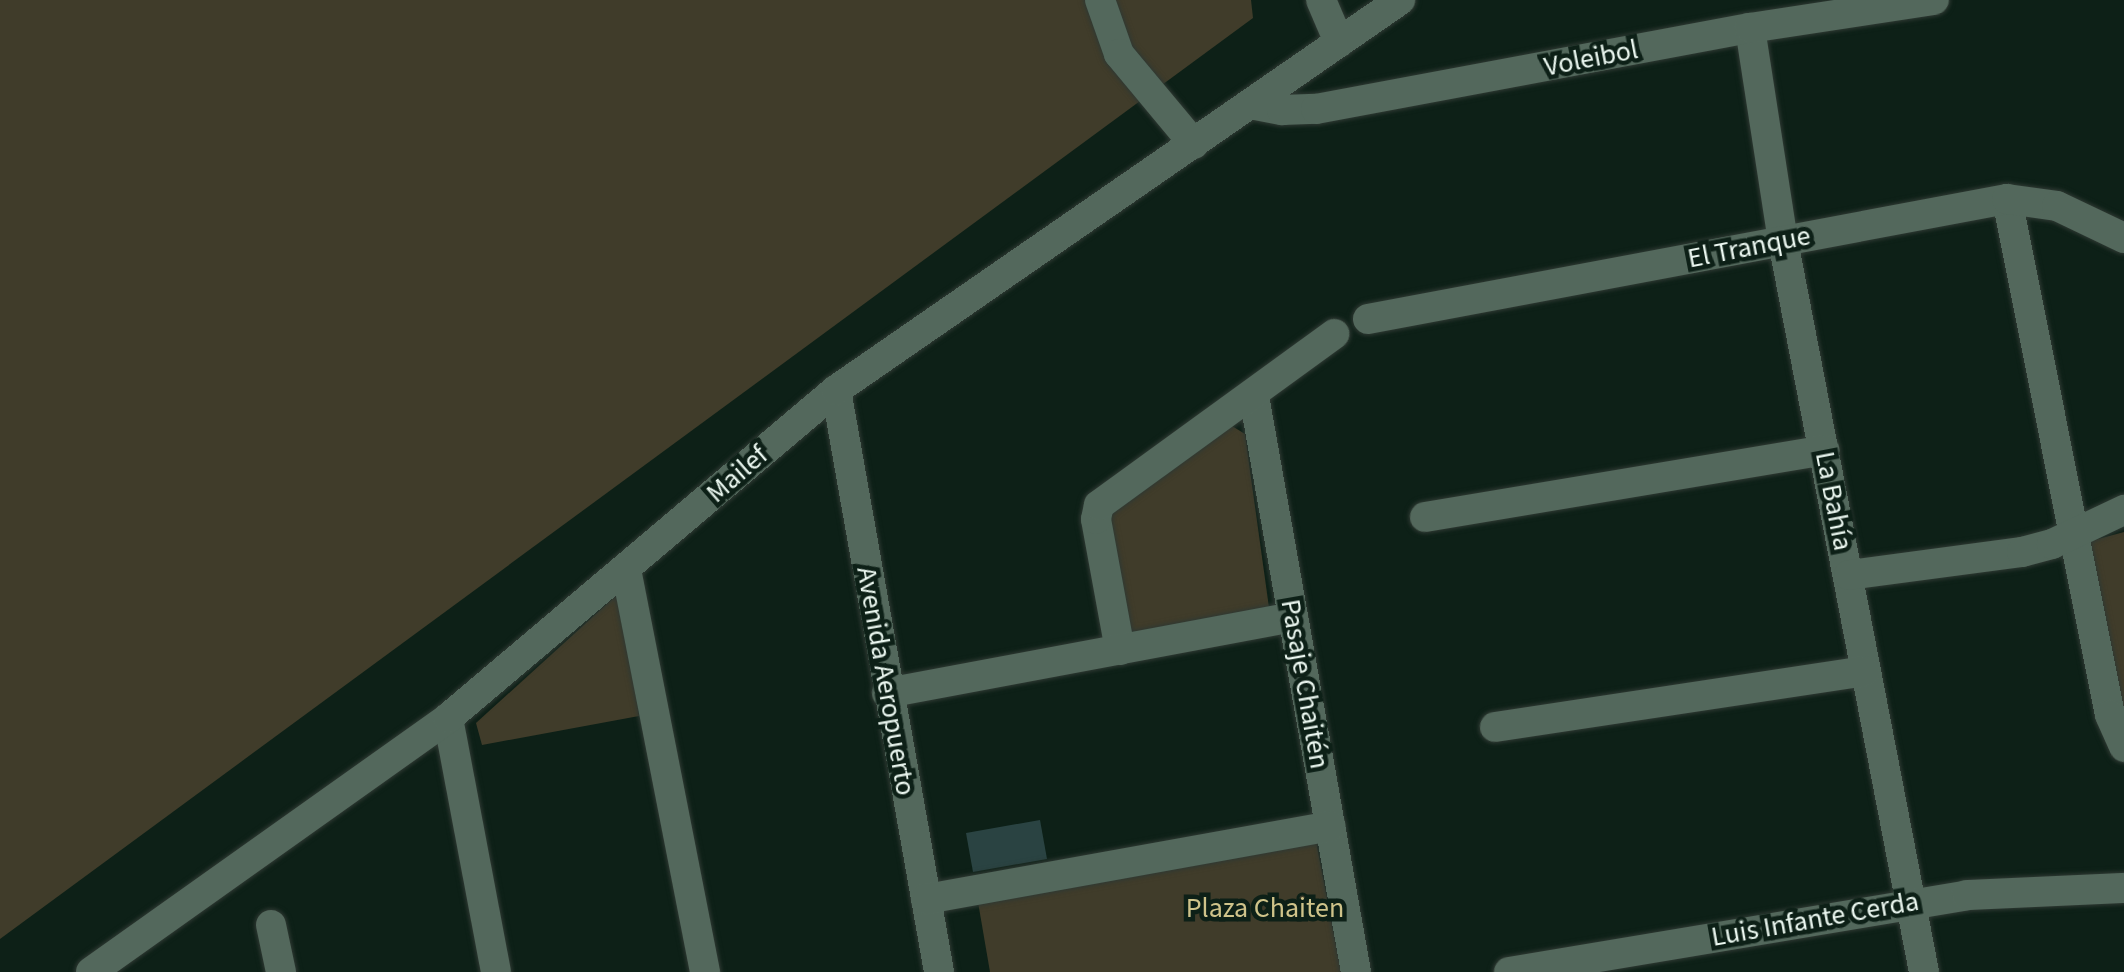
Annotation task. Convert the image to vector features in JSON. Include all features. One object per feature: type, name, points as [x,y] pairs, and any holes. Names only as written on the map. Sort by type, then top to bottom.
[{"type":"street","points":[[1100,0],[1119,54],[1194,144]]},
{"type":"street","points":[[1321,0],[1339,42]]},
{"type":"street","name":"Mailef","points":[[92,972],[448,718],[836,390],[1400,0]]},
{"type":"street","name":"Voleibol","points":[[1250,104],[1282,110],[1316,109],[1750,28],[1934,0]]},
{"type":"street","name":"La Bahía","points":[[1750,28],[1784,241],[1924,972]]},
{"type":"street","points":[[2007,200],[2110,715],[2124,746]]},
{"type":"street","name":"El Tranque","points":[[1368,319],[2007,200],[2057,206],[2124,238]]},
{"type":"street","points":[[1120,650],[1096,519],[1099,505],[1254,396],[1334,334]]},
{"type":"street","name":"Avenida Aeropuerto","points":[[836,390],[887,693],[940,972]]},
{"type":"street","name":"Pasaje Chaitén","points":[[1254,396],[1356,972]]},
{"type":"street","points":[[1425,517],[1824,450]]},
{"type":"street","points":[[1849,575],[2022,552],[2124,510]]},
{"type":"street","points":[[626,569],[705,972]]},
{"type":"street","points":[[887,693],[1293,618]]},
{"type":"street","points":[[1495,727],[1865,671]]},
{"type":"street","points":[[448,718],[496,972]]},
{"type":"street","points":[[926,900],[1330,826]]},
{"type":"street","name":"Luis Infante Cerda","points":[[1509,972],[1912,902],[2030,889],[2124,888]]},
{"type":"street","points":[[270,925],[281,972]]},
{"type":"green space","points":[[0,0],[1251,0],[1253,18],[0,939]]},
{"type":"green space","points":[[1232,426],[1245,434],[1270,615],[1124,641],[1108,516]]},
{"type":"green space","points":[[2124,532],[2124,726],[2087,542]]},
{"type":"green space","points":[[620,592],[639,716],[482,745],[476,723]]},
{"type":"green space","name":"Plaza Chaiten","points":[[1315,836],[1341,972],[990,972],[978,902]]},
{"type":"building","points":[[1040,820],[1047,859],[973,872],[966,833]]}]
